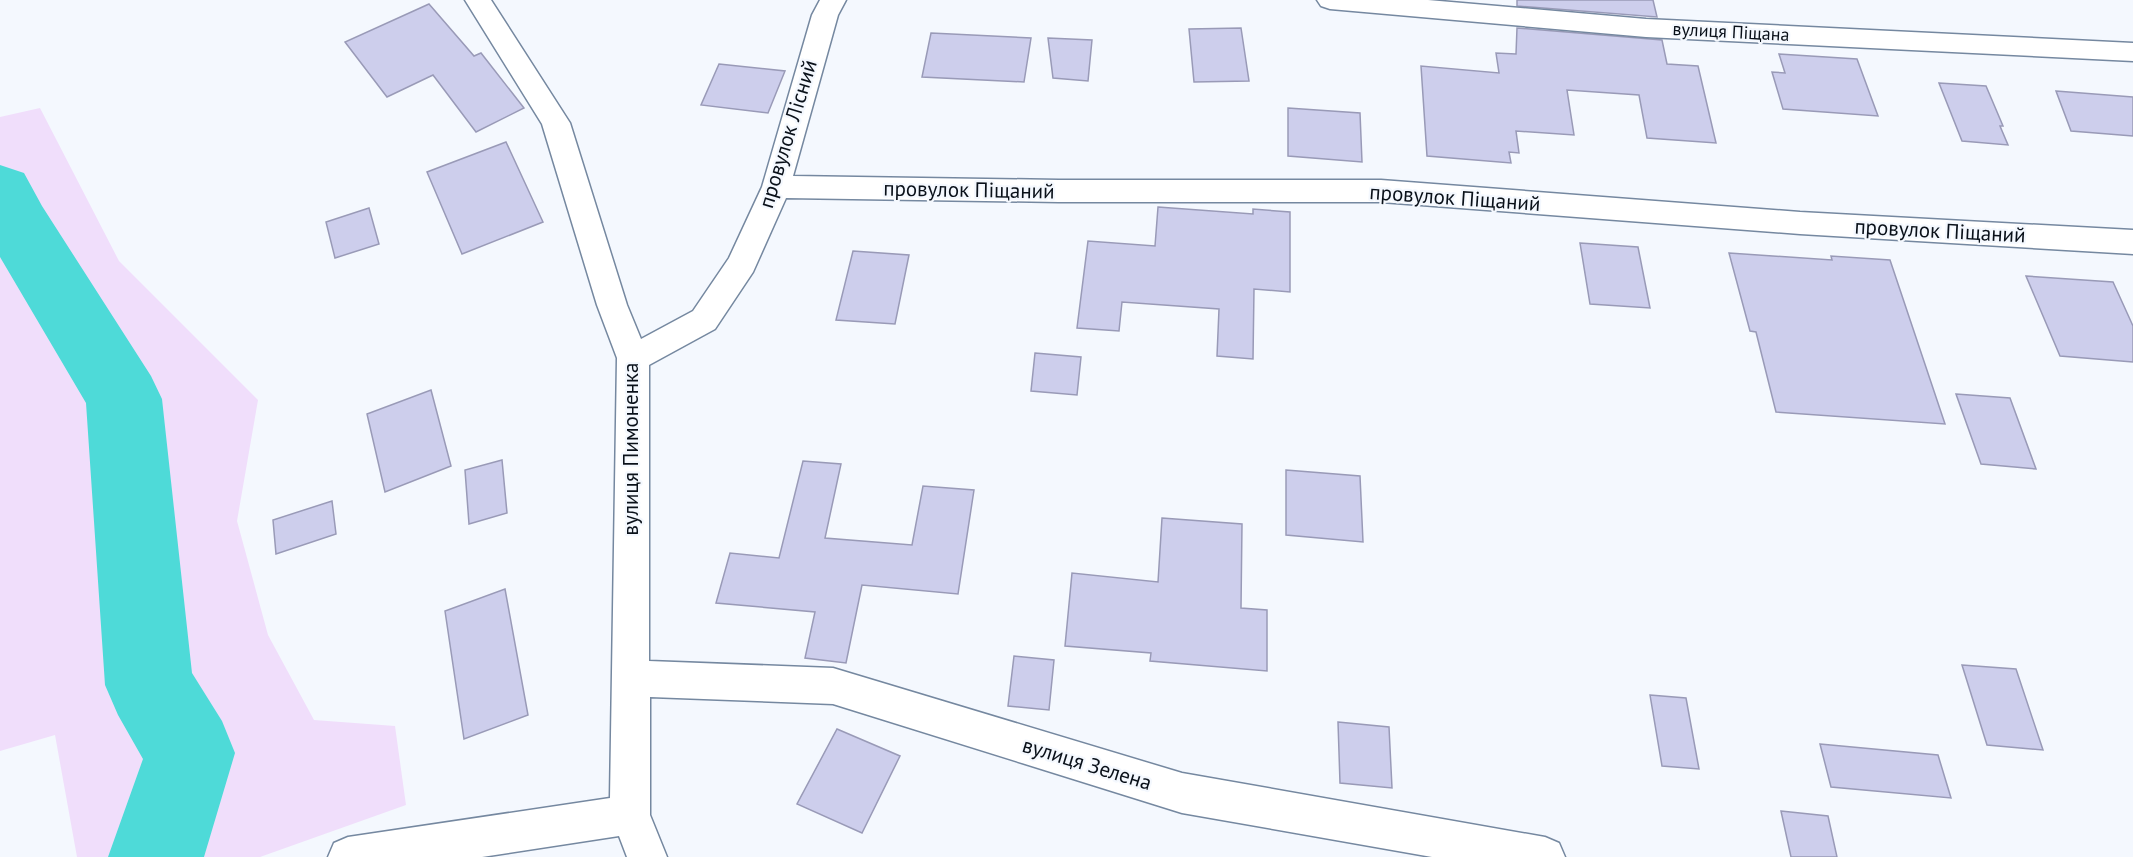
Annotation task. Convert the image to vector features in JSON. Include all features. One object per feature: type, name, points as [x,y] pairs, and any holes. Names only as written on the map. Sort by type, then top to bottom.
[{"type":"street","name":"вулиця Пимоненка","points":[[478,0],[556,123],[612,305],[633,358],[630,815],[647,857]]},
{"type":"street","name":"провулок Лісний","points":[[633,358],[704,320],[742,264],[776,187],[825,15],[833,0]]},
{"type":"street","name":"вулиця Піщана","points":[[1330,0],[1646,28],[2133,52]]},
{"type":"street","name":"провулок Піщаний","points":[[776,187],[1059,191],[1381,191],[1789,222],[2133,242]]},
{"type":"street","name":"вулиця Зелена","points":[[631,678],[833,686],[1182,793],[1545,857]]},
{"type":"street","points":[[348,857],[630,815]]},
{"type":"shaded area","points":[[40,108],[119,261],[258,400],[237,521],[268,635],[314,720],[395,726],[406,805],[260,857],[77,857],[55,735],[0,751],[0,117]]},
{"type":"building","points":[[1517,0],[1653,0],[1657,17],[1517,6]]},
{"type":"building","points":[[429,4],[474,56],[481,53],[524,108],[476,132],[433,75],[387,97],[345,42]]},
{"type":"building","points":[[1241,28],[1249,81],[1194,82],[1189,29]]},
{"type":"building","points":[[1517,28],[1662,40],[1667,64],[1698,66],[1716,143],[1647,138],[1639,95],[1567,90],[1574,135],[1516,131],[1519,153],[1509,152],[1511,163],[1427,156],[1421,66],[1499,73],[1496,53],[1516,54]]},
{"type":"building","points":[[931,33],[1031,38],[1024,82],[922,77]]},
{"type":"building","points":[[1048,38],[1092,40],[1088,81],[1053,78]]},
{"type":"building","points":[[1779,54],[1857,59],[1878,116],[1783,109],[1772,72],[1785,73]]},
{"type":"building","points":[[719,64],[785,71],[768,113],[701,105]]},
{"type":"building","points":[[1939,83],[1986,86],[2003,126],[2000,126],[2008,145],[1962,141]]},
{"type":"building","points":[[2056,91],[2133,97],[2133,136],[2071,131]]},
{"type":"building","points":[[1288,108],[1360,113],[1362,162],[1288,156]]},
{"type":"building","points":[[506,142],[543,222],[462,254],[427,172]]},
{"type":"building","points":[[1158,207],[1253,214],[1253,209],[1290,212],[1290,292],[1254,289],[1253,359],[1217,356],[1219,309],[1122,302],[1119,331],[1077,328],[1088,241],[1155,246]]},
{"type":"building","points":[[369,208],[379,244],[335,258],[326,222]]},
{"type":"building","points":[[1580,243],[1638,247],[1650,308],[1590,304]]},
{"type":"building","points":[[853,251],[909,255],[895,324],[836,320]]},
{"type":"building","points":[[1729,253],[1832,260],[1831,256],[1890,260],[1945,424],[1776,412],[1756,332],[1750,331]]},
{"type":"building","points":[[2026,276],[2113,282],[2133,326],[2133,362],[2060,356]]},
{"type":"building","points":[[1035,353],[1081,357],[1077,395],[1031,391]]},
{"type":"building","points":[[431,390],[451,466],[385,492],[367,414]]},
{"type":"building","points":[[1956,394],[2010,398],[2036,469],[1981,464]]},
{"type":"building","points":[[502,460],[507,513],[469,524],[465,470]]},
{"type":"building","points":[[803,461],[841,464],[825,538],[912,545],[923,486],[974,490],[958,594],[862,585],[846,663],[805,658],[815,612],[716,603],[730,553],[779,558]]},
{"type":"building","points":[[1286,470],[1360,476],[1363,542],[1286,535]]},
{"type":"building","points":[[332,501],[336,534],[276,554],[273,520]]},
{"type":"building","points":[[1162,518],[1242,524],[1241,608],[1267,610],[1267,671],[1150,661],[1151,653],[1065,646],[1072,573],[1158,582]]},
{"type":"building","points":[[505,589],[528,715],[464,739],[445,611]]},
{"type":"building","points":[[1014,656],[1054,660],[1049,710],[1008,706]]},
{"type":"building","points":[[1962,665],[2016,669],[2043,750],[1987,745]]},
{"type":"building","points":[[1650,695],[1686,698],[1699,769],[1662,766]]},
{"type":"building","points":[[1338,722],[1389,727],[1392,788],[1340,783]]},
{"type":"building","points":[[837,729],[900,756],[862,833],[797,804]]},
{"type":"building","points":[[1820,744],[1938,755],[1951,798],[1831,787]]},
{"type":"building","points":[[1781,811],[1828,816],[1837,857],[1791,857]]},
{"type":"waterway","points":[[0,191],[14,220],[124,399],[149,685],[190,753],[156,857]]}]
